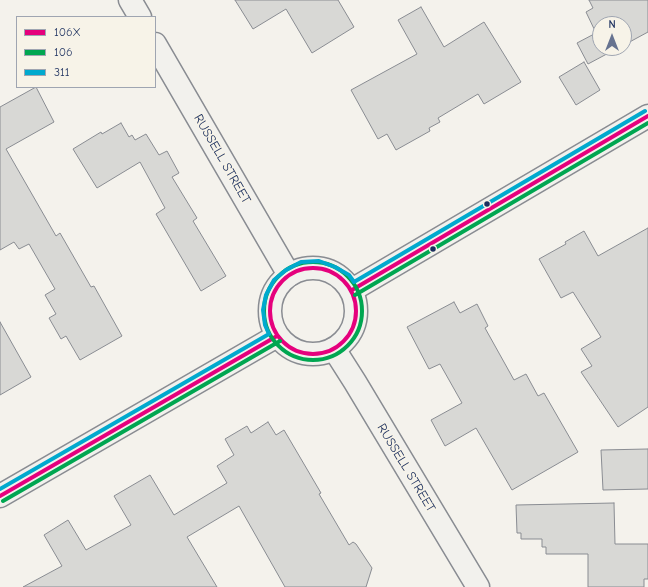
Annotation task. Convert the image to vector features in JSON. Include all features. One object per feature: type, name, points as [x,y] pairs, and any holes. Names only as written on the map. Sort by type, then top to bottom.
[{"type":"main road","points":[[130,0],[139,16]]},
{"type":"main road","name":"RUSSELL STREET","points":[[156,46],[290,275]]},
{"type":"main road","points":[[352,290],[648,116]]},
{"type":"main road","points":[[318,267],[332,272],[344,280],[352,290],[357,307],[356,322],[350,336],[339,346],[327,353],[313,355],[299,353],[287,346],[278,336],[271,324],[269,310],[272,296],[279,284],[290,275],[303,268],[318,267]]},
{"type":"main road","points":[[0,496],[278,336]]},
{"type":"main road","name":"RUSSELL STREET","points":[[334,349],[478,587]]},
{"type":"building","points":[[235,0],[338,0],[354,27],[312,53],[286,9],[253,29]]},
{"type":"building","points":[[589,0],[648,0],[648,32],[632,41],[632,16],[592,16],[592,25],[586,12],[593,8]]},
{"type":"building","points":[[421,7],[444,47],[484,22],[521,82],[484,104],[478,94],[438,118],[440,122],[429,128],[430,131],[396,150],[387,134],[378,139],[351,90],[417,54],[398,20]]},
{"type":"building","points":[[592,35],[592,56],[603,56],[588,64],[577,43]]},
{"type":"building","points":[[584,62],[600,90],[576,105],[559,77]]},
{"type":"building","points":[[37,88],[54,122],[6,149],[56,236],[60,233],[91,287],[94,286],[122,336],[80,360],[66,336],[61,339],[49,318],[56,314],[45,295],[55,289],[29,244],[19,249],[14,242],[0,250],[0,107]]},
{"type":"building","points":[[121,123],[129,137],[132,135],[135,140],[146,134],[159,155],[167,151],[179,173],[172,177],[197,218],[193,221],[226,276],[201,291],[156,214],[165,208],[140,162],[97,188],[73,149],[101,132],[102,134]]},
{"type":"building","points":[[648,228],[648,407],[618,427],[581,372],[592,366],[581,349],[601,337],[573,292],[561,298],[539,259],[566,244],[565,242],[584,231],[598,256]]},
{"type":"building","points":[[454,302],[460,313],[477,304],[488,326],[485,328],[514,380],[526,374],[538,396],[544,393],[578,452],[512,490],[476,428],[445,446],[431,420],[462,403],[440,364],[429,369],[407,327]]},
{"type":"building","points":[[0,322],[31,377],[0,395]]},
{"type":"building","points":[[268,422],[276,435],[284,430],[321,493],[319,494],[349,545],[353,542],[356,544],[372,568],[366,587],[285,587],[239,506],[187,537],[217,587],[23,587],[62,566],[44,535],[68,520],[86,550],[131,525],[114,496],[150,475],[174,515],[227,483],[217,466],[234,455],[225,439],[247,426],[251,433]]},
{"type":"building","points":[[648,449],[648,489],[603,490],[601,450]]},
{"type":"building","points":[[614,503],[615,544],[648,544],[648,579],[644,579],[644,587],[588,587],[588,554],[546,554],[546,547],[542,547],[542,539],[521,539],[521,533],[517,533],[516,505]]},
{"type":"transit line","name":"311","points":[[0,489],[269,334],[265,325],[263,310],[266,295],[274,280],[286,270],[301,262],[319,261],[335,267],[349,275],[354,282],[645,111]]},
{"type":"transit line","name":"106X","points":[[352,290],[648,116]]},
{"type":"transit line","name":"106","points":[[355,295],[648,123]]},
{"type":"transit line","name":"106","points":[[313,262],[332,265],[348,276],[359,292],[362,311],[359,330],[348,346],[332,357],[313,360],[294,357],[278,346],[267,330],[264,311],[267,292],[278,276],[294,265],[313,262]]},
{"type":"transit line","name":"106X","points":[[305,268],[321,268],[330,271],[344,280],[353,294],[356,303],[356,311],[356,319],[353,328],[344,342],[330,351],[321,354],[305,354],[289,347],[282,342],[277,335],[270,319],[270,303],[277,287],[282,280],[289,275],[305,268]]},
{"type":"transit line","name":"106X","points":[[0,496],[277,336]]},
{"type":"transit line","name":"106","points":[[3,501],[280,341]]}]
